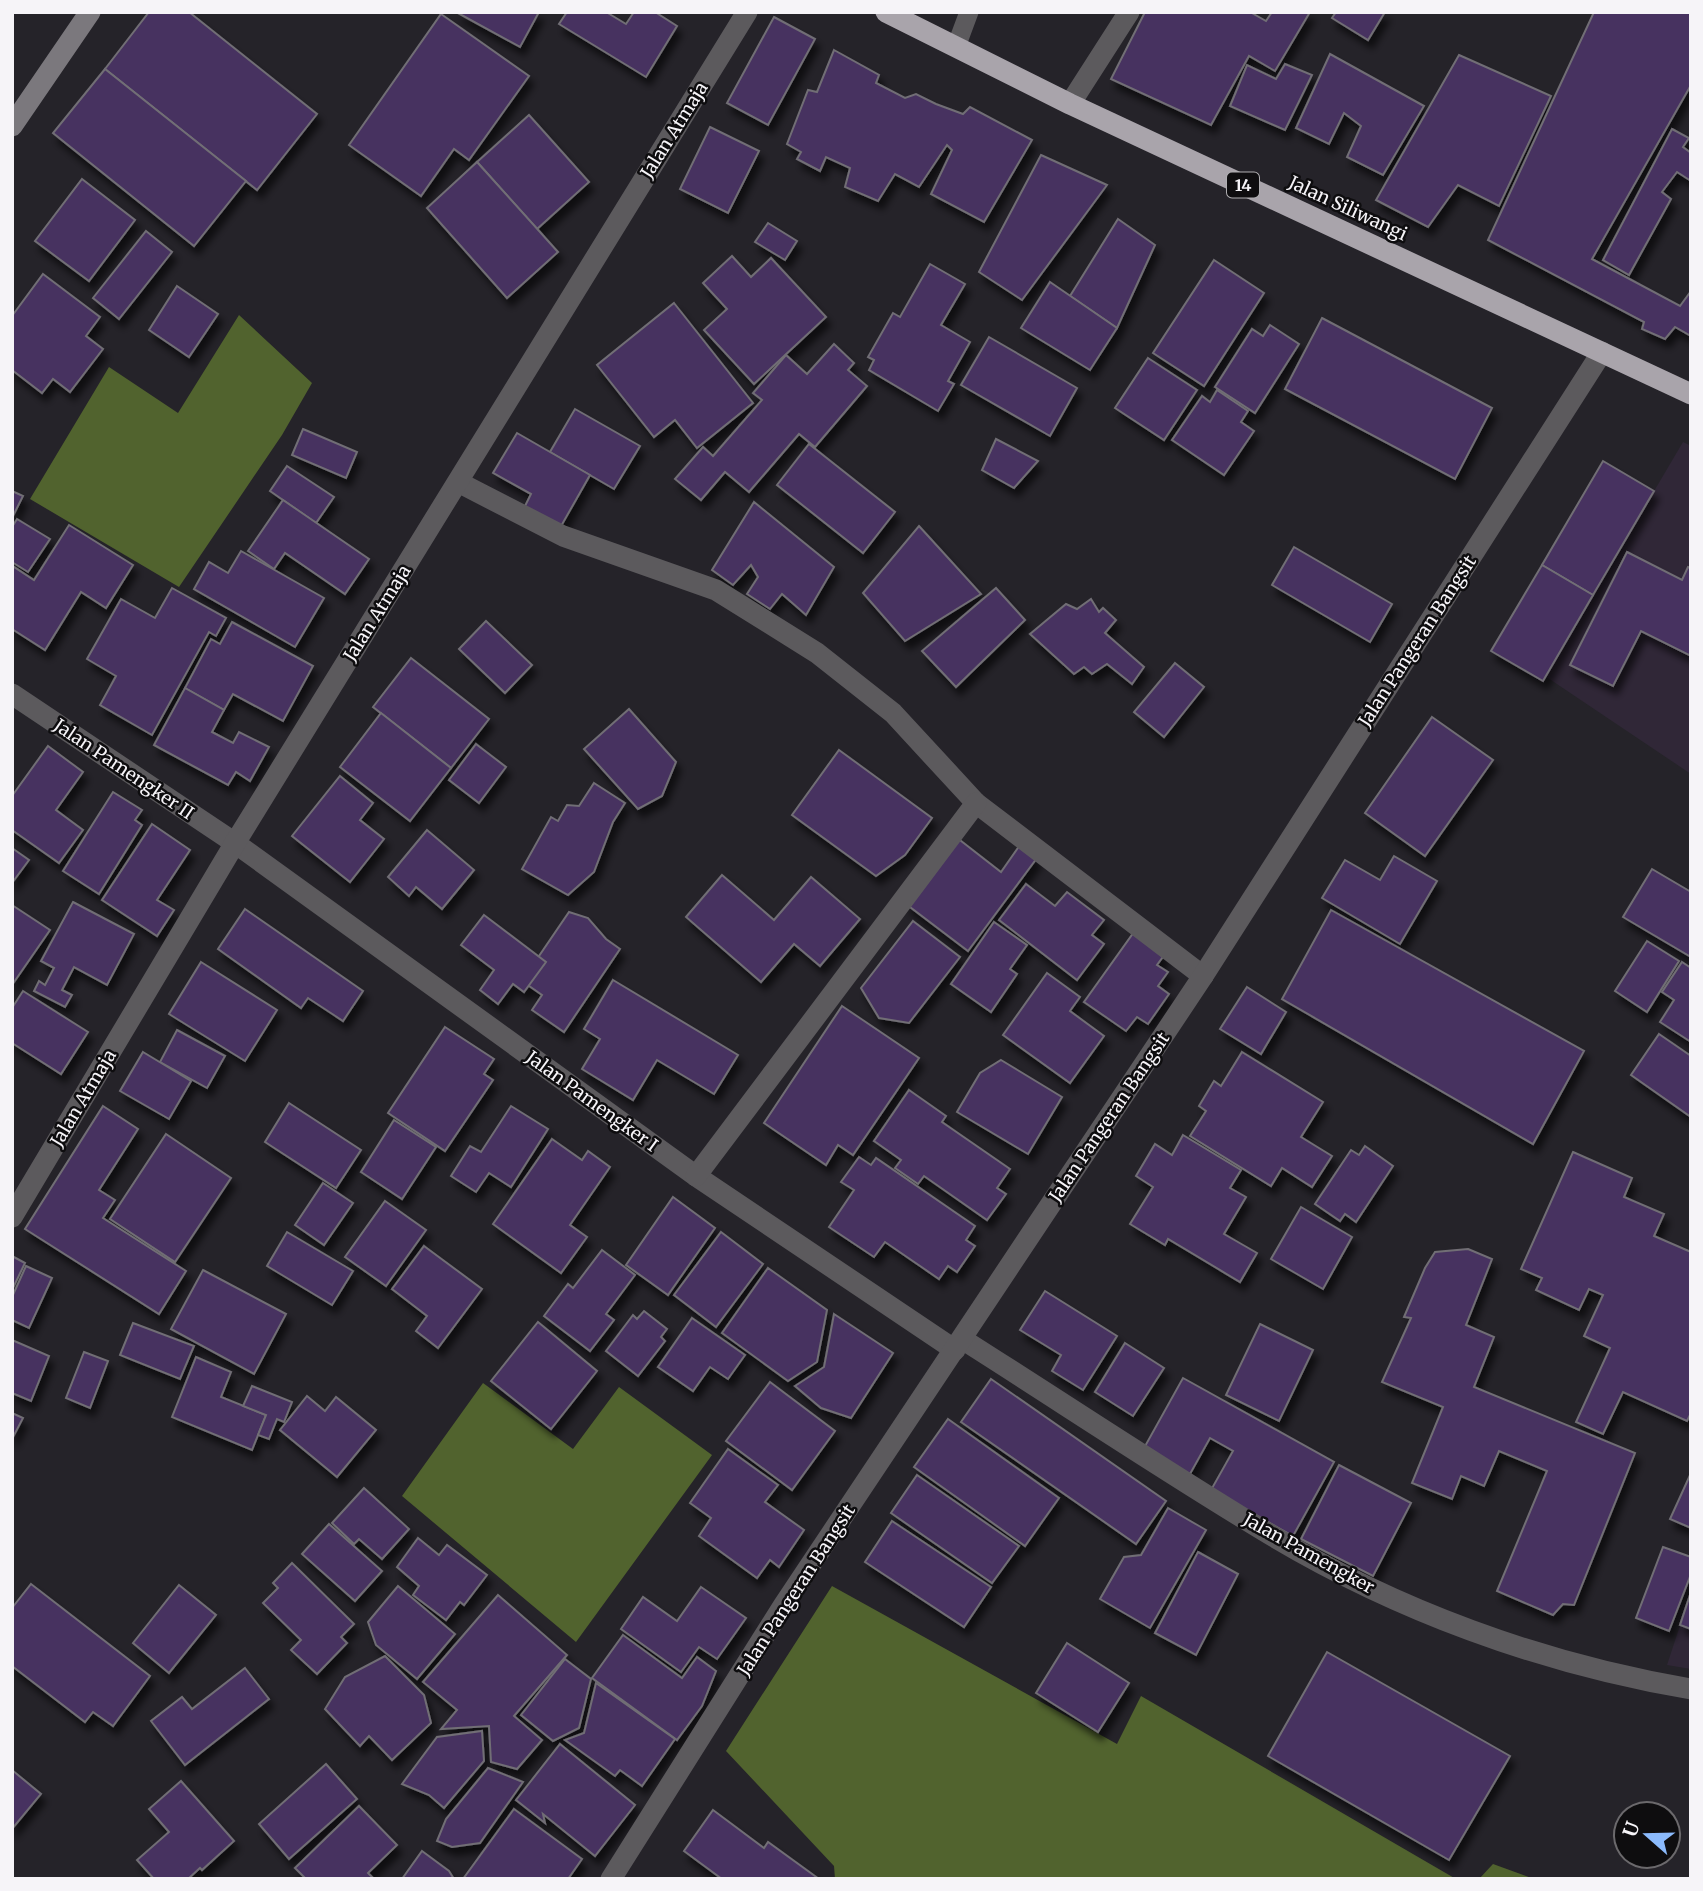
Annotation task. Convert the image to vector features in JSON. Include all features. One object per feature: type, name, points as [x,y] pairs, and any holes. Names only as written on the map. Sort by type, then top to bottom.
[{"type":"highway","name":"Jalan Siliwangi","points":[[886,12],[1070,104],[1602,352]]},
{"type":"highway","name":"14","points":[[1602,352],[1691,394]]},
{"type":"main road","points":[[12,126],[90,12]]},
{"type":"street","name":"Jalan Atmaja","points":[[12,1217],[235,844],[747,12]]},
{"type":"street","points":[[1070,104],[1129,12]]},
{"type":"street","name":"Jalan Pangeran Bangsit","points":[[611,1879],[783,1606],[1203,975],[1602,352]]},
{"type":"street","points":[[458,482],[563,536],[716,590],[817,653],[893,713],[976,803],[1203,975]]},
{"type":"street","name":"Jalan Pamengker II","points":[[12,694],[235,844]]},
{"type":"street","points":[[696,1176],[976,803]]},
{"type":"street","name":"Jalan Pamengker I","points":[[235,844],[696,1176],[958,1344]]},
{"type":"street","name":"Jalan Pamengker","points":[[958,1344],[1267,1533],[1387,1595],[1469,1630],[1549,1657],[1637,1680],[1691,1689]]},
{"type":"lane","points":[[956,47],[969,12]]},
{"type":"shaded area","points":[[1683,442],[1691,446],[1691,774],[1545,676]]},
{"type":"shaded area","points":[[1691,1592],[1691,1669],[1667,1665]]},
{"type":"green space","points":[[239,315],[312,383],[282,435],[179,587],[30,499],[109,367],[178,413]]},
{"type":"green space","points":[[483,1383],[573,1449],[619,1387],[712,1455],[576,1642],[402,1496]]},
{"type":"green space","points":[[832,1586],[1117,1744],[1141,1696],[1456,1879],[835,1879],[834,1866],[726,1751]]},
{"type":"green space","points":[[1493,1864],[1534,1879],[1479,1879]]},
{"type":"building","points":[[149,12],[189,12],[317,114],[257,190],[105,69]]},
{"type":"building","points":[[456,12],[539,12],[520,47]]},
{"type":"building","points":[[567,12],[606,12],[626,24],[634,12],[655,12],[677,26],[646,77],[559,24]]},
{"type":"building","points":[[1145,12],[1250,12],[1266,21],[1272,12],[1310,12],[1275,71],[1249,56],[1211,125],[1111,79]]},
{"type":"building","points":[[1336,12],[1385,12],[1368,40],[1332,18]]},
{"type":"building","points":[[1594,12],[1691,12],[1691,85],[1592,259],[1680,306],[1691,291],[1691,336],[1675,327],[1665,339],[1642,329],[1644,322],[1488,240]]},
{"type":"building","points":[[441,14],[529,76],[469,160],[454,149],[421,196],[349,145]]},
{"type":"building","points":[[774,17],[815,39],[768,125],[727,103]]},
{"type":"building","points":[[834,50],[879,75],[876,83],[905,98],[916,94],[963,114],[970,107],[1032,140],[984,222],[931,194],[952,150],[947,145],[919,187],[895,174],[878,201],[845,187],[850,168],[826,157],[820,171],[797,159],[801,152],[787,144],[808,90],[817,92]]},
{"type":"building","points":[[1330,54],[1424,106],[1383,175],[1347,157],[1361,126],[1344,113],[1329,144],[1296,128]]},
{"type":"building","points":[[1459,55],[1551,96],[1499,206],[1458,185],[1428,227],[1376,200]]},
{"type":"building","points":[[1285,64],[1312,75],[1285,130],[1230,106],[1247,65],[1276,79]]},
{"type":"building","points":[[105,69],[246,181],[194,246],[53,133]]},
{"type":"building","points":[[529,115],[589,182],[537,229],[477,162]]},
{"type":"building","points":[[710,127],[759,151],[728,213],[680,189]]},
{"type":"building","points":[[1672,129],[1689,138],[1683,147],[1691,153],[1691,181],[1677,172],[1662,192],[1671,199],[1629,275],[1603,260]]},
{"type":"building","points":[[1041,155],[1107,185],[1022,300],[979,272]]},
{"type":"building","points":[[477,162],[558,252],[507,298],[427,208]]},
{"type":"building","points":[[82,179],[135,220],[89,281],[35,241]]},
{"type":"building","points":[[1118,219],[1155,245],[1117,328],[1070,296]]},
{"type":"building","points":[[768,223],[797,241],[785,260],[755,242]]},
{"type":"building","points":[[146,231],[172,252],[119,319],[93,298]]},
{"type":"building","points":[[732,256],[751,277],[771,258],[826,317],[754,384],[704,330],[727,309],[703,283]]},
{"type":"building","points":[[1214,260],[1264,293],[1204,386],[1153,353]]},
{"type":"building","points":[[930,264],[965,284],[941,325],[970,342],[948,381],[954,384],[938,411],[869,370],[874,360],[868,357],[893,313],[900,317]]},
{"type":"building","points":[[43,274],[100,317],[86,336],[103,349],[70,392],[53,379],[42,393],[12,370],[12,316]]},
{"type":"building","points":[[1050,282],[1117,328],[1090,370],[1021,328]]},
{"type":"building","points":[[177,286],[218,314],[189,357],[149,330]]},
{"type":"building","points":[[674,303],[753,403],[697,448],[675,420],[654,437],[597,365]]},
{"type":"building","points":[[1322,318],[1492,408],[1455,479],[1285,389]]},
{"type":"building","points":[[1270,325],[1299,344],[1255,413],[1215,387],[1252,329],[1263,336]]},
{"type":"building","points":[[989,337],[1077,388],[1050,436],[961,385]]},
{"type":"building","points":[[834,344],[854,363],[848,370],[867,386],[815,447],[799,434],[749,492],[725,472],[701,500],[675,479],[703,447],[713,456],[762,400],[753,393],[786,355],[807,374]]},
{"type":"building","points":[[1148,358],[1197,390],[1164,440],[1115,408]]},
{"type":"building","points":[[1217,390],[1248,411],[1241,422],[1254,431],[1224,475],[1172,440],[1202,396],[1210,402]]},
{"type":"building","points":[[575,409],[640,446],[614,489],[550,452]]},
{"type":"building","points":[[303,429],[357,452],[346,478],[292,455]]},
{"type":"building","points":[[517,433],[590,475],[560,528],[524,508],[531,494],[493,473]]},
{"type":"building","points":[[996,439],[1038,461],[1014,488],[982,470]]},
{"type":"building","points":[[809,444],[895,512],[863,553],[777,485]]},
{"type":"building","points":[[1603,461],[1654,491],[1593,595],[1542,565]]},
{"type":"building","points":[[287,466],[334,497],[316,523],[270,491]]},
{"type":"building","points":[[12,491],[23,496],[12,518]]},
{"type":"building","points":[[283,500],[369,559],[345,594],[285,553],[274,569],[248,551]]},
{"type":"building","points":[[754,502],[834,567],[806,615],[782,594],[770,609],[747,594],[758,577],[751,565],[733,585],[712,570]]},
{"type":"building","points":[[17,519],[50,539],[28,572],[12,562],[12,527]]},
{"type":"building","points":[[69,525],[133,565],[106,608],[81,592],[45,650],[12,629],[12,570],[14,567],[34,580]]},
{"type":"building","points":[[919,526],[981,594],[905,641],[863,593]]},
{"type":"building","points":[[1294,547],[1392,604],[1370,642],[1272,585]]},
{"type":"building","points":[[241,551],[324,598],[295,647],[194,589],[209,562],[228,573]]},
{"type":"building","points":[[1627,552],[1682,580],[1688,567],[1691,568],[1691,656],[1641,631],[1613,686],[1570,665]]},
{"type":"building","points":[[1542,565],[1593,595],[1543,681],[1491,651]]},
{"type":"building","points":[[172,588],[226,618],[216,636],[209,632],[152,735],[100,705],[116,676],[87,659],[121,599],[155,618]]},
{"type":"building","points":[[996,588],[1025,620],[956,687],[922,651]]},
{"type":"building","points":[[1091,599],[1099,612],[1103,608],[1116,620],[1105,633],[1144,667],[1132,684],[1107,664],[1092,674],[1084,667],[1074,674],[1030,634],[1066,604],[1077,609]]},
{"type":"building","points":[[486,621],[532,665],[505,693],[459,649]]},
{"type":"building","points":[[232,622],[313,666],[283,721],[233,694],[224,710],[185,688],[211,639],[220,644]]},
{"type":"building","points":[[411,658],[489,719],[451,768],[373,707]]},
{"type":"building","points":[[1175,663],[1204,687],[1164,737],[1134,712]]},
{"type":"building","points":[[185,688],[224,710],[212,732],[233,743],[239,732],[269,747],[250,781],[236,772],[228,785],[154,745]]},
{"type":"building","points":[[629,709],[676,762],[662,796],[638,809],[584,749]]},
{"type":"building","points":[[381,713],[451,768],[410,821],[340,767]]},
{"type":"building","points":[[1432,717],[1493,760],[1425,856],[1365,813]]},
{"type":"building","points":[[476,744],[506,767],[479,803],[449,780]]},
{"type":"building","points":[[48,746],[83,772],[56,810],[83,830],[59,863],[12,830],[12,796]]},
{"type":"building","points":[[839,750],[932,818],[905,855],[876,876],[792,815]]},
{"type":"building","points":[[340,776],[373,803],[360,820],[384,839],[350,882],[292,836]]},
{"type":"building","points":[[594,783],[625,803],[613,822],[594,872],[568,895],[522,869],[551,817],[558,821],[567,805],[579,806]]},
{"type":"building","points":[[113,792],[142,810],[135,820],[142,825],[99,894],[63,871]]},
{"type":"building","points":[[152,824],[190,850],[157,900],[174,910],[157,936],[102,900]]},
{"type":"building","points":[[427,830],[474,870],[442,909],[416,887],[409,896],[388,877]]},
{"type":"building","points":[[956,837],[1001,872],[1020,845],[1037,858],[968,951],[906,904]]},
{"type":"building","points":[[12,848],[29,860],[12,883]]},
{"type":"building","points":[[1394,856],[1437,881],[1400,944],[1322,898],[1345,860],[1380,880]]},
{"type":"building","points":[[1652,869],[1691,892],[1691,957],[1623,917]]},
{"type":"building","points":[[722,875],[774,920],[811,877],[860,919],[820,966],[794,944],[761,982],[686,917]]},
{"type":"building","points":[[1026,884],[1055,906],[1067,892],[1104,920],[1092,935],[1104,944],[1077,980],[999,920]]},
{"type":"building","points":[[73,902],[134,934],[107,985],[74,967],[62,990],[72,995],[65,1007],[34,991],[39,981],[45,985],[54,968],[41,961]]},
{"type":"building","points":[[12,905],[50,930],[12,985]]},
{"type":"building","points":[[245,909],[363,991],[343,1021],[308,998],[301,1008],[218,949]]},
{"type":"building","points":[[1331,910],[1584,1051],[1533,1144],[1282,999]]},
{"type":"building","points":[[569,912],[588,918],[606,939],[620,949],[564,1032],[532,1010],[542,995],[522,981]]},
{"type":"building","points":[[484,915],[546,962],[524,992],[513,984],[498,1004],[480,990],[494,970],[461,945]]},
{"type":"building","points":[[913,921],[960,957],[909,1023],[879,1018],[861,988]]},
{"type":"building","points":[[994,922],[1027,945],[1010,969],[1017,974],[991,1012],[951,984]]},
{"type":"building","points":[[1134,932],[1165,954],[1157,965],[1168,972],[1158,986],[1169,994],[1148,1024],[1137,1017],[1126,1031],[1084,1002]]},
{"type":"building","points":[[1647,941],[1679,961],[1647,1012],[1615,991]]},
{"type":"building","points":[[201,962],[277,1010],[245,1061],[169,1014]]},
{"type":"building","points":[[1682,962],[1691,968],[1691,1042],[1660,1022],[1674,1000],[1662,992]]},
{"type":"building","points":[[1047,973],[1080,997],[1070,1011],[1104,1036],[1070,1083],[1003,1035]]},
{"type":"building","points":[[613,980],[738,1055],[714,1094],[657,1060],[633,1100],[582,1069],[600,1039],[584,1029]]},
{"type":"building","points":[[1247,987],[1286,1012],[1261,1054],[1220,1029]]},
{"type":"building","points":[[23,991],[88,1032],[61,1074],[12,1043],[12,1008]]},
{"type":"building","points":[[842,1006],[919,1058],[853,1155],[838,1145],[826,1165],[764,1123]]},
{"type":"building","points":[[445,1027],[494,1059],[484,1074],[493,1080],[445,1151],[388,1113]]},
{"type":"building","points":[[177,1030],[225,1056],[207,1088],[160,1062]]},
{"type":"building","points":[[1659,1034],[1691,1056],[1691,1117],[1631,1075]]},
{"type":"building","points":[[143,1052],[191,1081],[169,1119],[120,1091]]},
{"type":"building","points":[[1242,1052],[1323,1102],[1301,1137],[1332,1156],[1312,1187],[1282,1168],[1271,1186],[1190,1136],[1206,1111],[1199,1106],[1214,1081],[1221,1086]]},
{"type":"building","points":[[1001,1060],[1062,1097],[1028,1154],[957,1112],[980,1073]]},
{"type":"building","points":[[909,1090],[946,1116],[942,1122],[1010,1169],[997,1188],[1006,1194],[987,1220],[924,1176],[918,1184],[895,1168],[901,1160],[874,1141]]},
{"type":"building","points":[[289,1103],[361,1150],[336,1188],[265,1142]]},
{"type":"building","points":[[103,1106],[138,1129],[99,1190],[115,1200],[103,1218],[186,1271],[159,1314],[25,1229]]},
{"type":"building","points":[[511,1106],[548,1129],[511,1187],[489,1173],[476,1192],[451,1176],[470,1146],[481,1152]]},
{"type":"building","points":[[394,1120],[436,1147],[402,1199],[361,1172]]},
{"type":"building","points":[[166,1134],[231,1178],[175,1262],[110,1219]]},
{"type":"building","points":[[1183,1135],[1241,1170],[1230,1188],[1246,1197],[1224,1234],[1257,1253],[1240,1282],[1168,1239],[1165,1245],[1130,1224],[1153,1187],[1136,1176],[1155,1144],[1172,1155]]},
{"type":"building","points":[[552,1139],[582,1160],[588,1151],[610,1167],[570,1225],[587,1237],[561,1273],[493,1224]]},
{"type":"building","points":[[1365,1146],[1393,1166],[1356,1222],[1345,1214],[1340,1221],[1315,1204],[1351,1150],[1359,1155]]},
{"type":"building","points":[[1573,1152],[1632,1178],[1624,1197],[1664,1214],[1654,1236],[1691,1252],[1691,1413],[1687,1421],[1623,1392],[1603,1434],[1576,1422],[1610,1348],[1584,1336],[1603,1295],[1589,1289],[1579,1310],[1536,1290],[1542,1278],[1521,1269]]},
{"type":"building","points":[[859,1157],[871,1165],[876,1158],[975,1226],[966,1240],[975,1246],[957,1272],[948,1266],[939,1279],[885,1242],[874,1257],[829,1227],[854,1190],[841,1182]]},
{"type":"building","points":[[323,1183],[353,1203],[324,1245],[295,1225]]},
{"type":"building","points":[[673,1197],[715,1228],[668,1295],[626,1265]]},
{"type":"building","points":[[385,1201],[426,1230],[386,1286],[345,1257]]},
{"type":"building","points":[[1301,1207],[1352,1237],[1323,1289],[1271,1259]]},
{"type":"building","points":[[287,1232],[353,1271],[332,1305],[267,1266]]},
{"type":"building","points":[[721,1232],[763,1264],[716,1327],[674,1295]]},
{"type":"building","points":[[424,1246],[482,1289],[438,1348],[416,1331],[427,1316],[392,1289]]},
{"type":"building","points":[[1468,1249],[1492,1259],[1466,1325],[1494,1337],[1474,1387],[1635,1453],[1574,1605],[1563,1604],[1553,1615],[1497,1591],[1547,1471],[1499,1451],[1484,1486],[1461,1476],[1452,1499],[1412,1483],[1443,1407],[1382,1382],[1411,1318],[1404,1317],[1425,1268],[1435,1252]]},
{"type":"building","points":[[602,1250],[635,1275],[606,1314],[614,1320],[590,1351],[544,1316],[568,1284],[573,1288]]},
{"type":"building","points":[[12,1256],[25,1263],[12,1290]]},
{"type":"building","points":[[26,1266],[52,1278],[29,1328],[12,1320],[12,1297]]},
{"type":"building","points":[[768,1268],[827,1310],[817,1362],[788,1381],[722,1333]]},
{"type":"building","points":[[203,1270],[286,1314],[254,1374],[171,1329]]},
{"type":"building","points":[[1045,1291],[1117,1336],[1083,1390],[1052,1371],[1061,1355],[1020,1330]]},
{"type":"building","points":[[644,1311],[667,1329],[661,1337],[665,1341],[638,1376],[606,1351],[633,1315],[637,1319]]},
{"type":"building","points":[[834,1314],[893,1353],[851,1418],[821,1408],[795,1386],[824,1367]]},
{"type":"building","points":[[692,1318],[745,1355],[728,1379],[710,1367],[693,1391],[658,1367]]},
{"type":"building","points":[[538,1322],[597,1371],[551,1429],[491,1381]]},
{"type":"building","points":[[133,1323],[194,1346],[180,1379],[120,1355]]},
{"type":"building","points":[[1260,1324],[1313,1350],[1279,1421],[1226,1395]]},
{"type":"building","points":[[12,1340],[49,1356],[31,1401],[12,1393]]},
{"type":"building","points":[[1125,1343],[1164,1368],[1133,1416],[1095,1392]]},
{"type":"building","points":[[84,1352],[108,1361],[90,1408],[66,1398]]},
{"type":"building","points":[[196,1357],[231,1372],[221,1397],[266,1415],[252,1450],[172,1417]]},
{"type":"building","points":[[1183,1378],[1334,1462],[1293,1536],[1211,1490],[1233,1451],[1210,1438],[1190,1474],[1144,1448]]},
{"type":"building","points":[[991,1379],[1166,1501],[1136,1544],[961,1422]]},
{"type":"building","points":[[770,1382],[835,1431],[792,1490],[726,1441]]},
{"type":"building","points":[[252,1386],[292,1402],[284,1422],[277,1419],[269,1439],[258,1435],[266,1415],[243,1406]]},
{"type":"building","points":[[307,1396],[325,1411],[336,1397],[376,1430],[337,1477],[280,1430]]},
{"type":"building","points":[[12,1413],[23,1418],[12,1439]]},
{"type":"building","points":[[948,1419],[1059,1498],[1025,1546],[914,1467]]},
{"type":"building","points":[[728,1449],[778,1485],[765,1502],[804,1530],[779,1567],[770,1560],[757,1578],[699,1536],[711,1518],[690,1503]]},
{"type":"building","points":[[1339,1465],[1411,1503],[1373,1576],[1301,1539]]},
{"type":"building","points":[[1691,1473],[1691,1528],[1670,1519]]},
{"type":"building","points":[[917,1475],[1019,1546],[992,1583],[891,1513]]},
{"type":"building","points":[[364,1488],[409,1529],[382,1559],[359,1539],[354,1544],[332,1523]]},
{"type":"building","points":[[1168,1508],[1206,1530],[1150,1628],[1100,1599],[1124,1557],[1141,1555]]},
{"type":"building","points":[[892,1521],[991,1587],[964,1627],[865,1562]]},
{"type":"building","points":[[329,1524],[382,1571],[355,1601],[302,1554]]},
{"type":"building","points":[[418,1538],[439,1555],[447,1545],[487,1575],[464,1605],[460,1602],[446,1620],[413,1595],[419,1586],[397,1567]]},
{"type":"building","points":[[1663,1547],[1691,1557],[1691,1574],[1669,1631],[1636,1618]]},
{"type":"building","points":[[1198,1552],[1238,1574],[1196,1655],[1155,1633]]},
{"type":"building","points":[[292,1563],[354,1624],[341,1637],[347,1643],[317,1674],[291,1650],[301,1640],[263,1603],[278,1588],[273,1583]]},
{"type":"building","points":[[31,1584],[150,1676],[113,1726],[93,1712],[85,1722],[12,1666],[12,1608]]},
{"type":"building","points":[[179,1585],[216,1615],[169,1673],[133,1643]]},
{"type":"building","points":[[398,1586],[455,1634],[417,1679],[376,1645],[368,1622]]},
{"type":"building","points":[[701,1587],[746,1618],[717,1659],[699,1647],[681,1672],[621,1629],[643,1597],[677,1621]]},
{"type":"building","points":[[1691,1592],[1691,1629],[1680,1625]]},
{"type":"building","points":[[498,1595],[567,1655],[514,1716],[542,1740],[517,1769],[491,1762],[489,1726],[441,1729],[457,1710],[423,1682]]},
{"type":"building","points":[[623,1635],[682,1678],[697,1657],[716,1671],[702,1706],[677,1740],[592,1678]]},
{"type":"building","points":[[1067,1643],[1129,1683],[1098,1732],[1036,1693]]},
{"type":"building","points":[[1327,1652],[1510,1756],[1449,1860],[1268,1756]]},
{"type":"building","points":[[385,1656],[424,1695],[431,1723],[392,1760],[369,1736],[360,1746],[325,1709],[345,1677]]},
{"type":"building","points":[[565,1659],[591,1679],[579,1728],[553,1741],[521,1715]]},
{"type":"building","points":[[245,1668],[269,1699],[185,1765],[151,1721],[182,1697],[192,1709]]},
{"type":"building","points":[[596,1683],[675,1739],[642,1786],[620,1770],[615,1776],[565,1740],[584,1733]]},
{"type":"building","points":[[482,1731],[484,1761],[444,1808],[429,1795],[402,1784],[437,1737]]},
{"type":"building","points":[[560,1744],[635,1805],[595,1856],[543,1814],[545,1823],[516,1800]]},
{"type":"building","points":[[326,1764],[357,1799],[289,1859],[259,1824]]},
{"type":"building","points":[[488,1768],[523,1782],[480,1843],[452,1847],[437,1841],[446,1819]]},
{"type":"building","points":[[12,1770],[41,1794],[12,1829]]},
{"type":"building","points":[[181,1781],[234,1841],[188,1879],[154,1879],[137,1860],[169,1832],[149,1809]]},
{"type":"building","points":[[359,1806],[397,1845],[368,1873],[374,1879],[306,1879],[295,1868]]},
{"type":"building","points":[[514,1809],[582,1859],[568,1879],[463,1879]]},
{"type":"building","points":[[713,1810],[764,1848],[768,1842],[819,1879],[722,1879],[684,1851]]},
{"type":"building","points":[[422,1851],[449,1871],[454,1879],[402,1879]]}]
